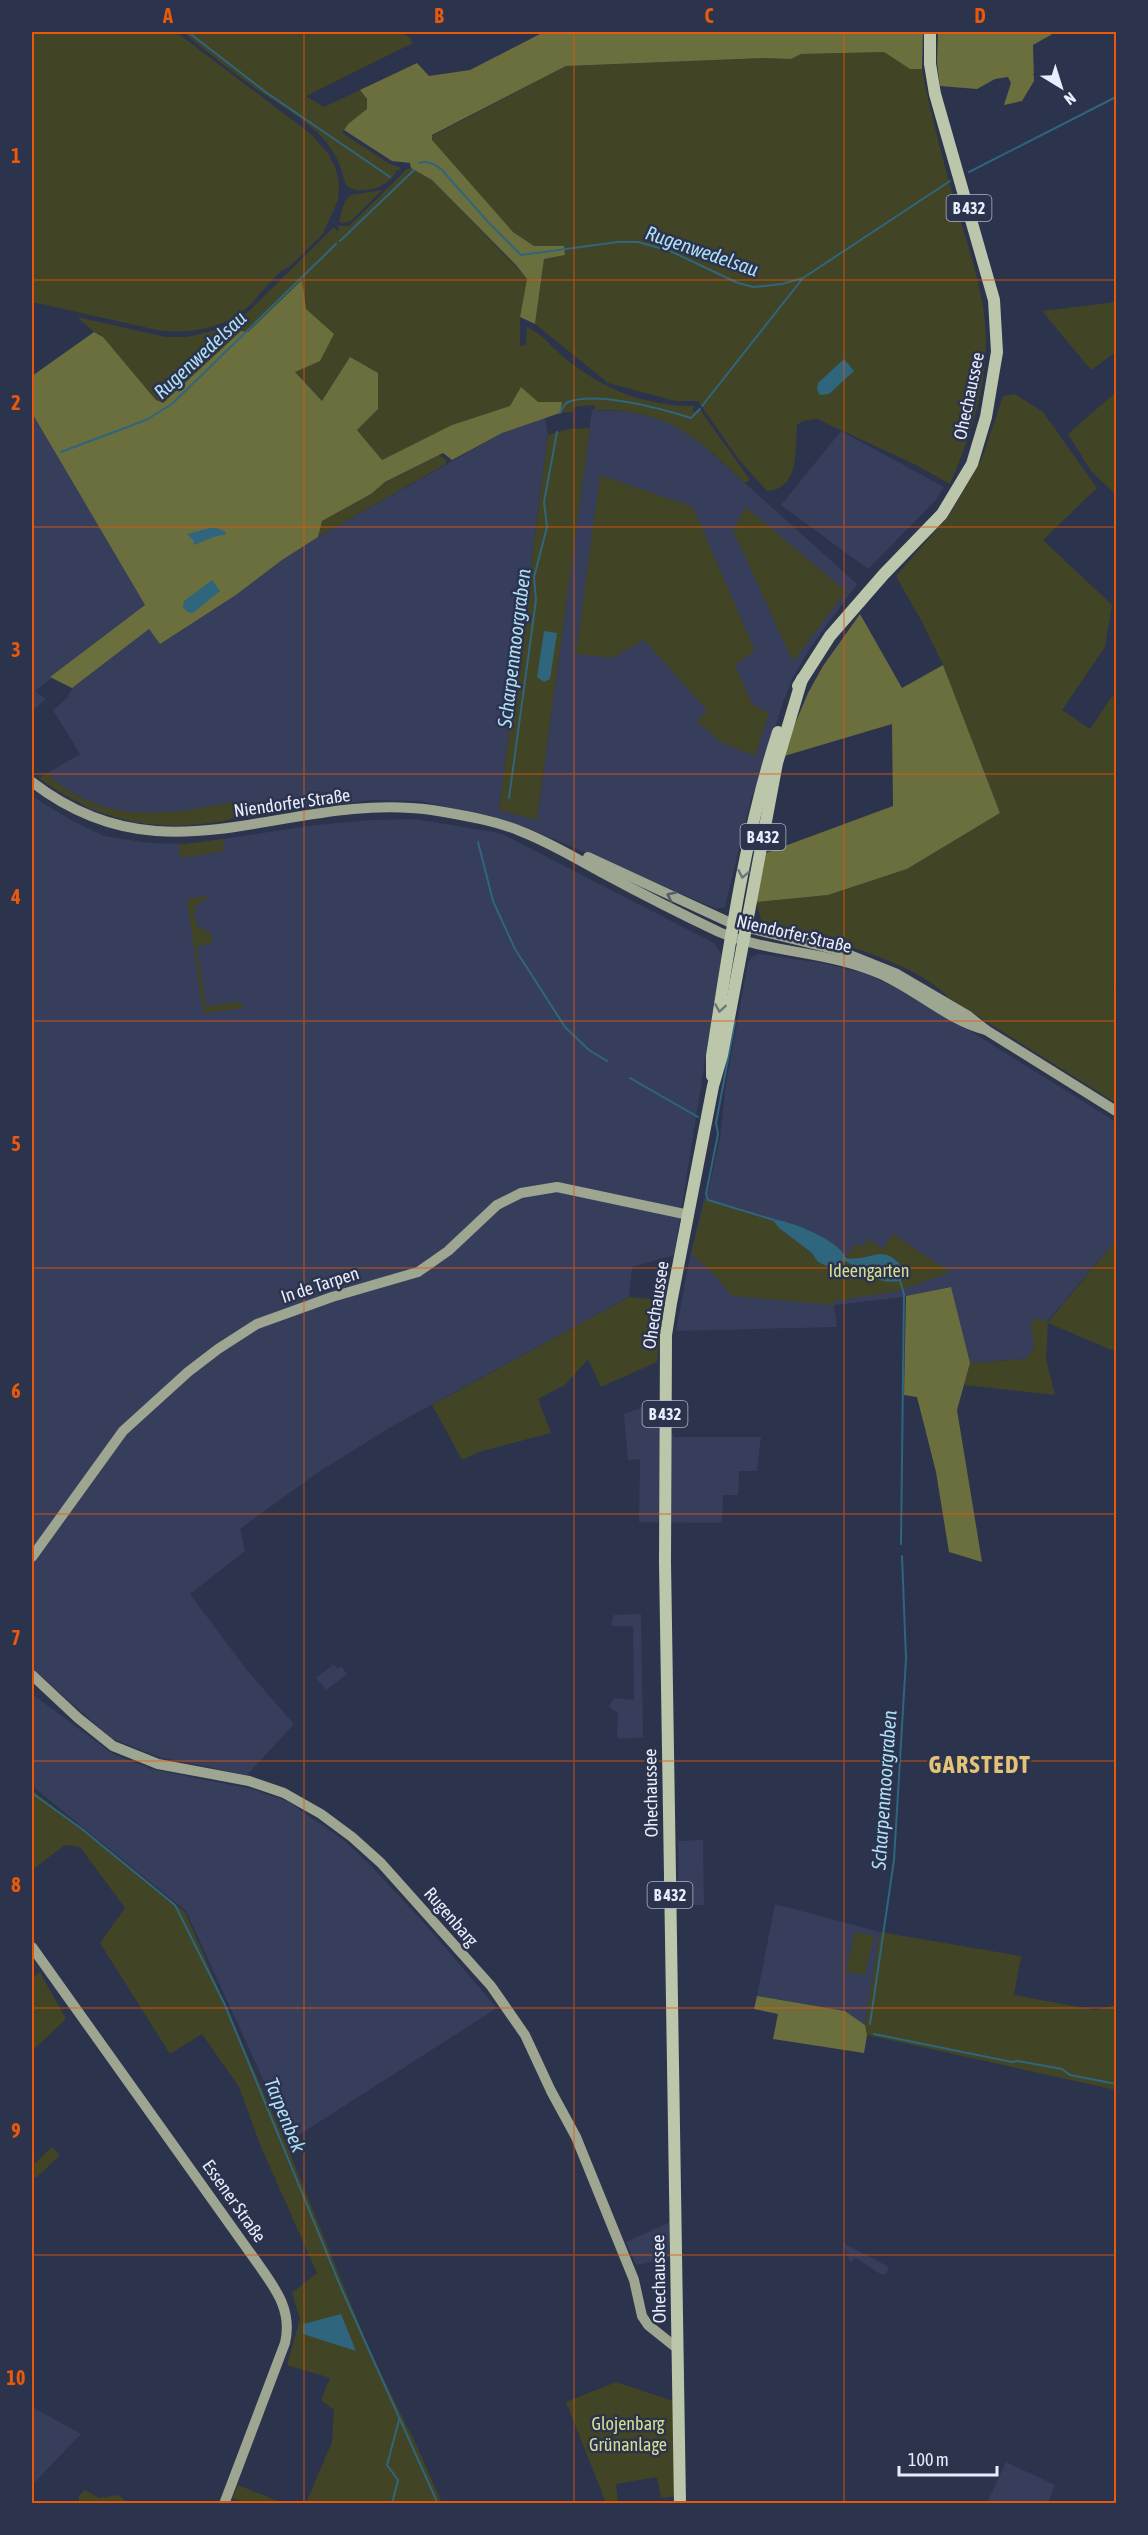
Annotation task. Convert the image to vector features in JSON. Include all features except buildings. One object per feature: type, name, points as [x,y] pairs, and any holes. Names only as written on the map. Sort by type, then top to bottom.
[{"type":"main road","name":"Ohechaussee","points":[[680,2504],[669,1851],[666,1335],[712,1086],[712,1056],[777,763],[802,679],[844,620],[884,574],[942,514],[972,464],[986,417],[997,352],[994,300],[935,93],[930,64],[930,32]]},
{"type":"street","name":"Niendorfer Straße","points":[[32,782],[53,798],[88,816],[122,827],[152,832],[215,830],[354,810],[402,808],[460,815],[502,825],[562,849],[575,851],[738,932],[878,972],[916,992],[968,1025],[986,1030],[1116,1111]]},
{"type":"street","name":"In de Tarpen","points":[[32,1557],[123,1431],[188,1372],[257,1324],[332,1297],[418,1272],[448,1251],[497,1205],[521,1193],[557,1187],[689,1215]]},
{"type":"street","name":"Rugenbarg","points":[[32,1675],[78,1718],[114,1746],[158,1764],[249,1781],[284,1793],[321,1814],[381,1863],[490,1986],[525,2035],[576,2137],[632,2275],[642,2316],[648,2325],[678,2349]]},
{"type":"street","name":"Essener Straße","points":[[32,1947],[256,2261],[285,2306],[288,2329],[285,2343],[224,2504]]},
{"type":"shaded area","points":[[844,359],[854,371],[829,394],[820,395],[817,390],[818,383]]},
{"type":"shaded area","points":[[592,410],[634,412],[673,423],[687,431],[857,584],[810,648],[793,677],[751,799],[725,907],[717,909],[533,830],[503,820],[420,801],[372,800],[178,826],[137,823],[91,810],[39,778],[80,754],[53,710],[67,698],[72,688],[149,629],[160,644],[236,595],[282,560],[318,537],[502,433],[545,417],[548,435],[499,810],[537,820]]},
{"type":"shaded area","points":[[32,413],[145,605],[35,691],[46,699],[32,711]]},
{"type":"shaded area","points":[[841,431],[944,487],[935,501],[868,569],[781,505]]},
{"type":"shaded area","points":[[214,527],[226,532],[225,535],[193,545],[194,541],[187,534]]},
{"type":"shaded area","points":[[212,580],[220,591],[193,613],[187,612],[183,607],[184,601]]},
{"type":"shaded area","points":[[544,631],[557,633],[550,679],[544,682],[537,677]]},
{"type":"shaded area","points":[[32,796],[71,820],[104,836],[149,843],[188,844],[316,825],[372,820],[415,819],[500,833],[714,943],[722,955],[674,1255],[632,1267],[629,1297],[389,1428],[317,1473],[240,1529],[245,1551],[190,1594],[246,1669],[294,1724],[247,1775],[159,1757],[111,1738],[32,1668]]},
{"type":"shaded area","points":[[758,954],[822,963],[864,973],[914,996],[1116,1122],[1116,1240],[1047,1322],[1026,1359],[970,1363],[950,1287],[902,1297],[834,1305],[837,1327],[676,1331],[690,1256],[704,1199],[708,1192],[720,1137],[726,1083],[748,963]]},
{"type":"shaded area","points":[[772,1219],[791,1223],[825,1238],[842,1251],[846,1258],[877,1254],[890,1256],[905,1270],[905,1276],[900,1281],[884,1281],[845,1261],[841,1267],[829,1267],[818,1262],[812,1253],[779,1228]]},
{"type":"shaded area","points":[[657,1402],[674,1437],[761,1437],[757,1471],[739,1471],[738,1495],[723,1495],[722,1523],[639,1522],[640,1459],[628,1460],[624,1414]]},
{"type":"shaded area","points":[[641,1614],[643,1737],[621,1739],[617,1737],[618,1713],[609,1707],[614,1698],[634,1700],[633,1626],[611,1626],[614,1615]]},
{"type":"shaded area","points":[[334,1664],[337,1669],[341,1666],[347,1674],[326,1690],[316,1678]]},
{"type":"shaded area","points":[[32,1694],[113,1754],[151,1769],[252,1789],[289,1802],[345,1841],[370,1865],[425,1924],[497,2008],[291,2140],[186,1911],[32,1786]]},
{"type":"shaded area","points":[[703,1840],[704,1905],[679,1905],[678,1841]]},
{"type":"shaded area","points":[[775,1904],[880,1932],[865,2025],[845,2011],[757,1996]]},
{"type":"shaded area","points":[[670,2222],[670,2258],[636,2265],[626,2242]]},
{"type":"shaded area","points":[[843,2243],[889,2267],[886,2273],[882,2275],[856,2258],[850,2262]]},
{"type":"shaded area","points":[[341,2314],[356,2351],[303,2334],[303,2324]]},
{"type":"shaded area","points":[[32,2407],[81,2434],[32,2485]]},
{"type":"shaded area","points":[[1006,2462],[1055,2485],[1048,2503],[987,2503]]},
{"type":"green space","points":[[32,32],[176,32],[311,134],[328,153],[336,169],[339,184],[338,200],[323,234],[289,267],[281,271],[244,311],[221,324],[208,328],[182,331],[157,330],[32,302]]},
{"type":"green space","points":[[183,32],[401,32],[409,37],[413,43],[306,96],[324,107],[360,90],[367,99],[368,109],[348,124],[342,133],[401,170],[397,170],[389,181],[377,188],[356,190],[348,187],[336,156],[318,133],[240,77]]},
{"type":"green space","points":[[544,32],[923,32],[922,69],[910,69],[884,52],[801,54],[791,59],[765,58],[566,66],[432,135],[432,140],[513,232],[534,246],[564,246],[565,255],[544,259],[535,324],[520,317],[527,279],[516,265],[432,180],[411,168],[410,163],[392,161],[344,130],[367,109],[367,99],[360,90],[417,63],[429,76],[470,70]]},
{"type":"green space","points":[[938,32],[1056,32],[1033,45],[1034,81],[1022,101],[1004,105],[1011,83],[1008,77],[995,79],[977,89],[940,86],[937,63]]},
{"type":"green space","points":[[884,52],[910,69],[922,69],[937,138],[976,272],[983,305],[986,339],[980,396],[970,432],[950,484],[916,465],[817,419],[803,421],[797,425],[794,467],[790,476],[778,489],[767,491],[739,460],[698,401],[675,401],[608,383],[535,324],[544,259],[565,255],[534,246],[513,232],[431,140],[432,136],[566,66],[791,59],[801,54]]},
{"type":"green space","points":[[411,168],[432,180],[527,278],[520,317],[520,346],[526,345],[527,327],[538,333],[581,370],[611,387],[626,394],[659,403],[695,406],[692,411],[695,412],[699,408],[750,480],[745,483],[695,439],[662,420],[642,414],[595,410],[594,405],[573,407],[573,412],[560,413],[561,403],[513,407],[468,420],[382,460],[357,430],[378,409],[322,401],[295,372],[248,333],[241,331],[171,399],[160,404],[100,334],[94,332],[77,317],[166,337],[187,337],[212,331],[236,321],[334,227],[337,231],[339,229],[337,226],[349,226],[407,169]]},
{"type":"green space","points":[[382,190],[351,221],[343,223],[339,221],[345,201],[351,195]]},
{"type":"green space","points":[[302,280],[306,309],[334,334],[320,361],[295,372],[322,401],[350,357],[378,373],[378,409],[357,430],[382,460],[452,425],[510,406],[521,387],[538,402],[562,402],[560,413],[502,433],[452,460],[443,453],[385,482],[371,494],[322,521],[318,537],[282,560],[236,595],[160,644],[149,629],[72,688],[50,677],[145,605],[32,413],[32,376],[94,332],[103,337],[156,400],[163,403],[241,331],[248,332]]},
{"type":"green space","points":[[1116,302],[1116,352],[1091,370],[1042,311]]},
{"type":"green space","points":[[1116,392],[1116,495],[1091,471],[1068,434]]},
{"type":"green space","points":[[1015,394],[1043,412],[1097,488],[1043,540],[1112,605],[1105,647],[1062,710],[1090,729],[1112,696],[1116,699],[1116,982],[1113,987],[1116,993],[1116,1103],[949,998],[933,984],[912,972],[861,950],[761,920],[756,902],[828,895],[907,869],[1000,813],[943,665],[896,576],[950,514],[982,458],[1003,396]]},
{"type":"green space","points":[[590,428],[537,820],[499,810],[548,435],[569,429]]},
{"type":"green space","points":[[439,455],[446,460],[446,464],[318,537],[322,521],[371,494],[384,483]]},
{"type":"green space","points":[[600,475],[693,507],[755,651],[735,665],[752,704],[769,713],[755,756],[722,743],[697,721],[707,710],[644,640],[612,658],[576,654]]},
{"type":"green space","points":[[746,507],[846,591],[793,662],[733,530]]},
{"type":"green space","points":[[860,614],[902,688],[943,665],[1000,813],[907,869],[828,895],[756,902],[763,854],[893,806],[892,724],[781,757],[808,693],[823,666]]},
{"type":"green space","points":[[48,773],[73,793],[116,810],[156,813],[238,801],[239,812],[230,819],[210,823],[164,825],[142,823],[120,818],[78,802],[39,778]]},
{"type":"green space","points":[[223,839],[224,851],[181,858],[178,845]]},
{"type":"green space","points":[[207,896],[208,898],[197,904],[194,914],[198,927],[211,933],[212,944],[197,946],[206,1006],[239,1002],[245,1008],[203,1013],[187,899]]},
{"type":"green space","name":"Ideengarten","points":[[705,1199],[772,1219],[808,1250],[818,1262],[841,1267],[854,1245],[864,1245],[868,1239],[883,1249],[893,1234],[950,1272],[898,1291],[834,1301],[834,1305],[732,1296],[712,1272],[691,1254]]},
{"type":"green space","points":[[1116,1240],[1116,1352],[1048,1323],[1046,1359],[1055,1395],[964,1385],[970,1363],[1026,1359],[1034,1348],[1031,1323],[1037,1318],[1048,1322]]},
{"type":"green space","points":[[951,1287],[970,1363],[957,1410],[982,1562],[949,1552],[936,1472],[917,1397],[904,1395],[906,1296]]},
{"type":"green space","points":[[629,1297],[664,1300],[657,1362],[601,1387],[588,1359],[565,1385],[538,1399],[551,1433],[479,1452],[462,1460],[432,1405]]},
{"type":"green space","points":[[32,1790],[185,1912],[287,2146],[372,2356],[416,2444],[442,2503],[306,2503],[332,2442],[334,2410],[321,2400],[330,2378],[287,2365],[300,2319],[292,2293],[317,2273],[261,2147],[239,2087],[202,2034],[170,2054],[100,1943],[125,1908],[80,1847],[65,1845],[32,1870]]},
{"type":"green space","points":[[855,1932],[874,1936],[865,1975],[846,1971]]},
{"type":"green space","points":[[880,1932],[1021,1956],[1014,1995],[1095,2010],[1116,2005],[1116,2090],[867,2035],[865,2025]]},
{"type":"green space","points":[[40,1972],[66,2019],[32,2051],[32,1978]]},
{"type":"green space","points":[[757,1996],[845,2011],[865,2025],[867,2035],[864,2053],[773,2039],[778,2014],[754,2009]]},
{"type":"green space","points":[[52,2147],[60,2155],[36,2178],[32,2174],[32,2166]]},
{"type":"green space","name":"Glojenbarg Grünanlage","points":[[616,2382],[676,2402],[677,2496],[661,2498],[657,2477],[616,2484],[618,2503],[606,2503],[566,2402]]},
{"type":"green space","points":[[238,2485],[283,2503],[246,2503],[232,2498]]},
{"type":"green space","points":[[85,2490],[99,2498],[119,2495],[126,2502],[79,2503],[79,2496]]},
{"type":"waterway","points":[[188,32],[267,93],[390,177]]},
{"type":"waterway","name":"Rugenwedelsau","points":[[969,172],[1116,97]]},
{"type":"waterway","name":"Rugenwedelsau","points":[[419,163],[431,163],[442,170],[521,255],[618,242],[638,242],[670,251],[738,283],[754,287],[782,284],[803,278],[950,181]]},
{"type":"waterway","name":"Rugenwedelsau","points":[[340,241],[414,170]]},
{"type":"waterway","name":"Rugenwedelsau","points":[[61,452],[146,420],[172,404],[336,244]]},
{"type":"waterway","name":"Scharpenmoorgraben","points":[[702,406],[803,278]]},
{"type":"waterway","name":"Scharpenmoorgraben","points":[[560,413],[568,402],[580,399],[630,402],[691,418],[700,409]]},
{"type":"waterway","name":"Scharpenmoorgraben","points":[[509,798],[536,600],[534,577],[547,527],[544,502],[557,432]]},
{"type":"waterway","name":"Scharpenmoorgraben","points":[[478,842],[493,901],[515,949],[565,1027],[589,1050],[607,1061]]},
{"type":"waterway","name":"Scharpenmoorgraben","points":[[735,1022],[716,1123],[718,1134],[706,1194],[708,1200],[774,1220]]},
{"type":"waterway","name":"Scharpenmoorgraben","points":[[630,1078],[698,1117]]},
{"type":"waterway","name":"Scharpenmoorgraben","points":[[900,1281],[904,1294],[901,1544]]},
{"type":"waterway","name":"Scharpenmoorgraben","points":[[870,2024],[894,1860],[906,1659],[902,1556]]},
{"type":"waterway","name":"Tarpenbek","points":[[32,1793],[82,1829],[175,1905],[225,2005],[342,2290],[438,2504]]},
{"type":"waterway","name":"Scharpenmoorgraben","points":[[874,2034],[1012,2062],[1018,2061],[1062,2069],[1070,2075],[1116,2084]]},
{"type":"waterway","points":[[392,2504],[398,2480],[387,2465],[399,2420]]},
{"type":"district","name":"GARSTEDT","points":[[980,1765]]}]
